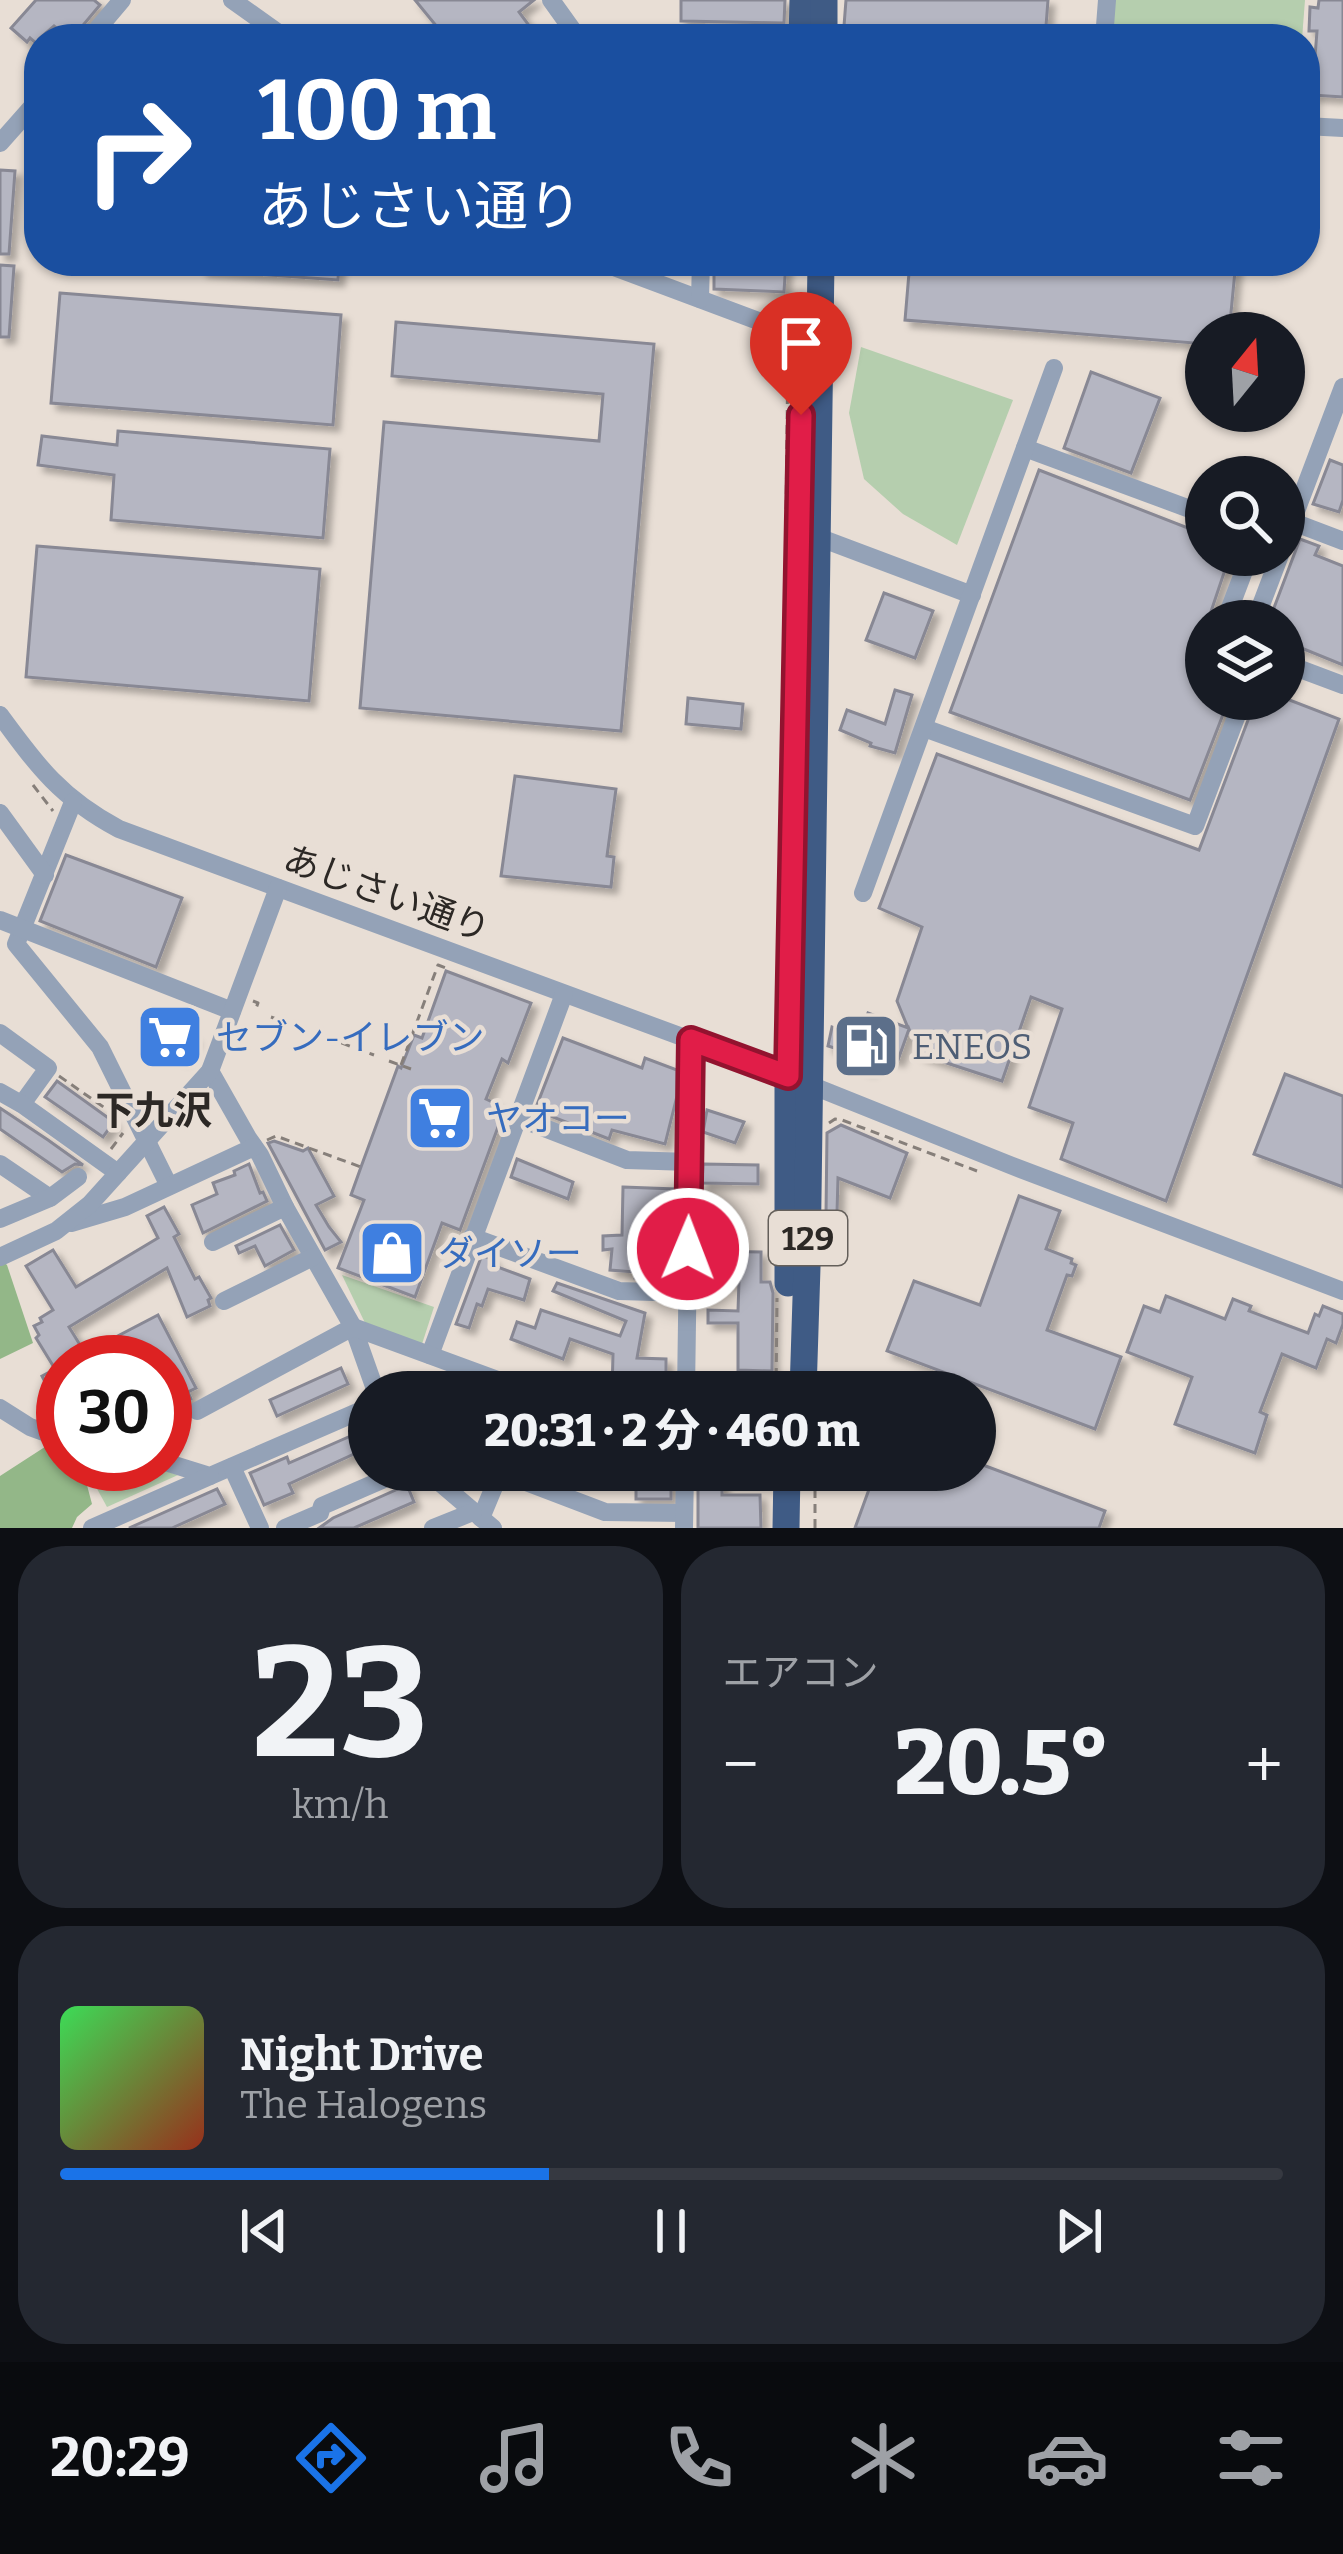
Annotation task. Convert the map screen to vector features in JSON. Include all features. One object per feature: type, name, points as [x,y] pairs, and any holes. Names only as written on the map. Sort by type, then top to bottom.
[{"type":"highway","name":"129","points":[[802,276],[803,1371]]},
{"type":"highway","name":"129","points":[[789,1371],[815,536],[800,343],[816,276]]},
{"type":"highway","points":[[785,1528],[786,1491]]},
{"type":"highway","points":[[801,1528],[802,1491]]},
{"type":"street","points":[[102,24],[122,0]]},
{"type":"street","points":[[232,0],[266,24]]},
{"type":"street","points":[[0,143],[24,116]]},
{"type":"street","points":[[638,276],[800,343]]},
{"type":"street","points":[[700,299],[701,276]]},
{"type":"street","points":[[862,892],[1054,368]]},
{"type":"street","points":[[1305,490],[1343,389]]},
{"type":"street","points":[[1321,447],[1343,456]]},
{"type":"street","points":[[1024,448],[1185,507]]},
{"type":"street","points":[[1305,527],[1343,541]]},
{"type":"street","points":[[815,536],[972,595]]},
{"type":"street","points":[[1305,671],[1343,685]]},
{"type":"street","name":"あじさい通り","points":[[0,715],[39,768],[73,802],[119,829],[691,1040],[1343,1291]]},
{"type":"street","points":[[924,728],[1195,826],[1235,720]]},
{"type":"street","points":[[73,802],[16,939],[19,949],[100,1047],[169,1186]]},
{"type":"street","points":[[0,813],[45,875]]},
{"type":"street","points":[[0,1257],[66,1224],[90,1204],[111,1167],[146,1142],[210,1071],[278,888]]},
{"type":"street","points":[[0,920],[232,1010]]},
{"type":"street","points":[[430,1355],[564,994]]},
{"type":"street","points":[[0,1033],[48,1067],[22,1104]]},
{"type":"street","points":[[686,1371],[691,1040]]},
{"type":"street","points":[[210,1071],[257,1146],[353,1327],[369,1371]]},
{"type":"street","points":[[0,1092],[111,1167]]},
{"type":"street","points":[[516,1117],[627,1160],[689,1162]]},
{"type":"street","points":[[66,1224],[102,1216],[257,1146]]},
{"type":"street","points":[[0,1164],[50,1198]]},
{"type":"street","points":[[0,1219],[50,1198],[78,1177]]},
{"type":"street","points":[[213,1241],[286,1207]]},
{"type":"street","points":[[472,1237],[619,1291],[688,1293]]},
{"type":"street","points":[[224,1301],[313,1257]]},
{"type":"street","points":[[197,1411],[353,1327],[473,1371]]},
{"type":"street","points":[[0,1408],[36,1429]]},
{"type":"street","points":[[92,1528],[348,1416]]},
{"type":"street","points":[[232,1467],[260,1528]]},
{"type":"street","points":[[192,1470],[210,1476]]},
{"type":"street","points":[[285,1528],[356,1491]]},
{"type":"street","points":[[449,1491],[482,1519]]},
{"type":"street","points":[[482,1519],[493,1491]]},
{"type":"street","points":[[552,1491],[605,1512],[684,1520]]},
{"type":"street","points":[[434,1528],[482,1519]]},
{"type":"path","points":[[790,385],[800,343]]},
{"type":"path","points":[[782,855],[800,343]]},
{"type":"path","points":[[400,1065],[438,965],[446,968],[447,964]]},
{"type":"path","points":[[271,1017],[374,1055]]},
{"type":"path","points":[[389,1061],[411,1069]]},
{"type":"path","points":[[48,1067],[123,1122],[125,1131],[111,1167]]},
{"type":"path","points":[[824,1128],[842,1120],[975,1170]]},
{"type":"path","points":[[257,1146],[276,1136],[361,1168]]},
{"type":"path","points":[[815,1491],[815,1528]]},
{"type":"green space","points":[[1114,0],[1305,0],[1303,24],[1112,24]]},
{"type":"green space","points":[[861,347],[1013,400],[957,545],[903,514],[864,479],[849,413]]},
{"type":"green space","points":[[0,1259],[7,1265],[33,1343],[0,1359]]},
{"type":"green space","points":[[342,1275],[434,1307],[422,1344],[366,1325]]},
{"type":"green space","points":[[36,1453],[36,1491],[89,1491],[92,1504],[72,1528],[0,1528],[0,1476]]},
{"type":"green space","points":[[98,1491],[142,1491],[107,1507]]},
{"type":"building","points":[[36,0],[94,0],[100,5],[84,24],[24,24],[24,39],[11,28]]},
{"type":"building","points":[[415,0],[534,0],[519,12],[528,24],[435,24]]},
{"type":"building","points":[[681,0],[785,0],[784,23],[681,21]]},
{"type":"building","points":[[846,0],[1048,0],[1046,24],[844,24]]},
{"type":"building","points":[[1319,0],[1343,0],[1343,97],[1320,96],[1320,24],[1309,24],[1310,7],[1318,8]]},
{"type":"building","points":[[0,170],[15,171],[9,254],[0,254]]},
{"type":"building","points":[[0,265],[14,266],[9,337],[0,337]]},
{"type":"building","points":[[284,276],[338,276],[338,280]]},
{"type":"building","points":[[714,276],[785,276],[784,292],[714,289]]},
{"type":"building","points":[[909,276],[1235,276],[1231,312],[1185,312],[1185,342],[905,320]]},
{"type":"building","points":[[60,293],[341,315],[333,425],[51,403]]},
{"type":"building","points":[[396,322],[654,344],[621,731],[360,708],[384,422],[599,441],[603,394],[392,376]]},
{"type":"building","points":[[1091,372],[1160,398],[1131,473],[1064,448]]},
{"type":"building","points":[[118,431],[330,449],[323,538],[111,520],[114,475],[38,465],[42,436],[117,445]]},
{"type":"building","points":[[1330,460],[1343,465],[1339,512],[1313,504]]},
{"type":"building","points":[[1039,470],[1185,527],[1185,576],[1223,576],[1215,600],[1185,600],[1185,720],[1221,720],[1190,800],[950,712]]},
{"type":"building","points":[[1305,541],[1319,546],[1315,555],[1343,566],[1343,665],[1305,650],[1305,600],[1277,600],[1286,576],[1305,576]]},
{"type":"building","points":[[37,546],[320,569],[309,701],[26,677]]},
{"type":"building","points":[[884,593],[933,611],[915,658],[866,640]]},
{"type":"building","points":[[895,690],[912,695],[895,753],[840,730],[847,710],[885,724]]},
{"type":"building","points":[[688,698],[743,704],[741,729],[686,724]]},
{"type":"building","points":[[1305,706],[1339,719],[1166,1201],[1061,1159],[1073,1123],[1029,1107],[1062,1009],[1031,997],[1002,1081],[919,1054],[909,1029],[898,1060],[876,1052],[869,1069],[850,1062],[853,1054],[828,1046],[832,1027],[859,1037],[868,1013],[908,1028],[897,1001],[922,927],[879,908],[937,754],[1199,850],[1248,720],[1305,720]]},
{"type":"building","points":[[515,776],[616,789],[607,856],[614,857],[611,887],[501,876]]},
{"type":"building","points":[[66,855],[182,898],[156,967],[40,921]]},
{"type":"building","points":[[446,971],[531,1003],[508,1063],[502,1059],[486,1099],[505,1108],[460,1230],[442,1223],[415,1297],[338,1268],[364,1200],[351,1195],[361,1167],[398,1066],[401,1068],[414,1035],[422,1038]]},
{"type":"building","name":"セブン-イレブン","points":[[156,1015],[194,1039],[182,1058],[145,1034]]},
{"type":"building","points":[[563,1038],[642,1068],[645,1058],[677,1070],[677,1096],[665,1144],[612,1130],[609,1139],[535,1110]]},
{"type":"building","points":[[1285,1074],[1343,1096],[1343,1187],[1254,1154]]},
{"type":"building","points":[[57,1081],[114,1122],[103,1137],[45,1097]]},
{"type":"building","points":[[0,1108],[83,1165],[62,1172],[0,1129]]},
{"type":"building","points":[[707,1110],[744,1122],[735,1143],[703,1132]]},
{"type":"building","points":[[841,1125],[907,1153],[890,1198],[838,1178],[837,1213],[826,1214],[827,1133]]},
{"type":"building","points":[[268,1143],[303,1151],[308,1148],[334,1196],[316,1205],[341,1242],[325,1250]]},
{"type":"building","points":[[517,1159],[573,1182],[568,1199],[511,1177]]},
{"type":"building","points":[[249,1164],[267,1201],[203,1233],[192,1205],[217,1194],[213,1183]]},
{"type":"building","points":[[703,1164],[758,1165],[758,1184],[702,1183]]},
{"type":"building","points":[[623,1187],[675,1189],[675,1216],[653,1216],[655,1257],[674,1258],[673,1279],[635,1278],[636,1272],[610,1270],[612,1249],[603,1250],[603,1236],[622,1235]]},
{"type":"building","points":[[1019,1196],[1060,1211],[1046,1249],[1076,1265],[1072,1276],[1067,1275],[1047,1330],[1121,1357],[1095,1429],[996,1392],[996,1371],[940,1371],[887,1351],[914,1281],[980,1305]]},
{"type":"building","points":[[164,1207],[195,1279],[199,1277],[211,1298],[210,1306],[187,1317],[167,1268],[69,1327],[74,1335],[39,1335],[34,1326],[53,1310],[26,1266],[53,1250],[76,1287],[158,1238],[147,1216]]},
{"type":"building","points":[[280,1225],[294,1250],[265,1266],[255,1246],[239,1253],[236,1246]]},
{"type":"building","points":[[702,1251],[761,1252],[761,1282],[770,1282],[773,1293],[772,1371],[738,1370],[738,1323],[708,1323],[708,1310],[738,1311],[739,1281],[701,1280]]},
{"type":"building","points":[[482,1255],[494,1260],[492,1265],[530,1279],[524,1300],[488,1289],[469,1328],[456,1324]]},
{"type":"building","points":[[557,1283],[645,1313],[637,1358],[666,1359],[666,1371],[613,1371],[613,1354],[570,1339],[563,1359],[511,1339],[517,1322],[535,1328],[541,1310],[620,1336],[626,1321],[553,1291]]},
{"type":"building","points":[[1166,1296],[1225,1319],[1233,1299],[1251,1306],[1249,1311],[1308,1333],[1323,1306],[1343,1314],[1336,1343],[1327,1339],[1316,1368],[1282,1354],[1260,1412],[1267,1415],[1255,1453],[1175,1424],[1192,1377],[1127,1352],[1144,1306],[1160,1312]]},
{"type":"building","points":[[158,1315],[168,1335],[120,1335]]},
{"type":"building","points":[[341,1368],[348,1384],[277,1416],[270,1400]]},
{"type":"building","points":[[348,1437],[348,1457],[289,1484],[293,1493],[264,1505],[250,1473],[287,1457],[289,1463]]},
{"type":"building","points":[[996,1470],[1105,1511],[1099,1528],[855,1528],[868,1491],[996,1491]]},
{"type":"building","points":[[217,1489],[225,1504],[172,1528],[129,1528]]},
{"type":"building","points":[[394,1491],[409,1491],[414,1502],[354,1528],[319,1528]]},
{"type":"building","points":[[636,1491],[671,1491],[671,1499],[636,1499]]},
{"type":"building","points":[[698,1491],[760,1495],[761,1528],[698,1528]]},
{"type":"place","name":"セブン-イレブン","points":[[170,1037]]},
{"type":"place","name":"ENEOS","points":[[866,1046]]},
{"type":"place","name":"ヤオコー","points":[[440,1118]]},
{"type":"place","name":"ダイソー","points":[[392,1253]]},
{"type":"district","name":"下九沢","points":[[154,1110]]},
{"type":"route","points":[[688,1249],[691,1040],[788,1076],[801,415]]}]
